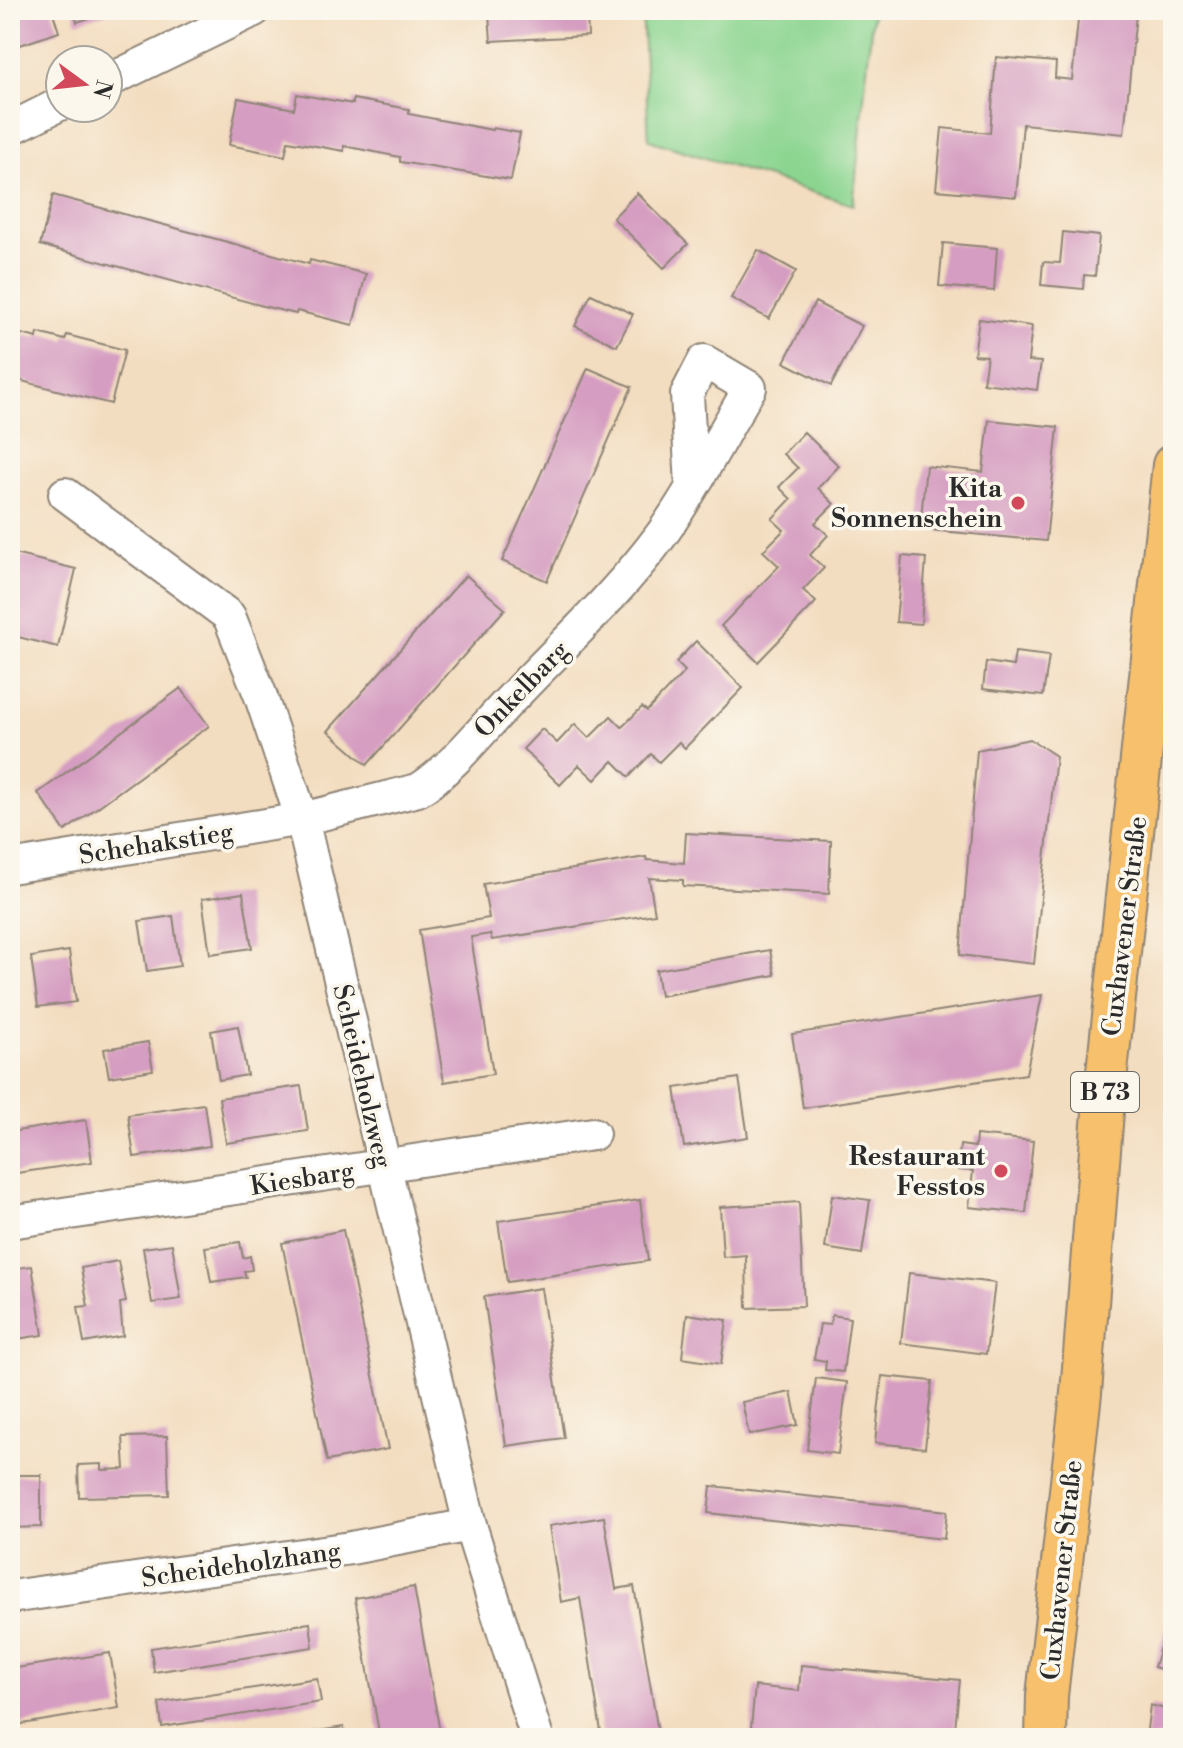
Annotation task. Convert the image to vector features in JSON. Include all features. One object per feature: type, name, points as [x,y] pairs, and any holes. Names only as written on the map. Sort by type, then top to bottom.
[{"type":"main road","name":"Cuxhavener Straße","points":[[1045,1732],[1081,1393],[1104,1099],[1173,465]]},
{"type":"street","points":[[124,73],[254,10]]},
{"type":"street","points":[[10,129],[44,112]]},
{"type":"street","name":"Onkelbarg","points":[[302,819],[409,794],[429,784],[644,557],[692,487]]},
{"type":"street","name":"Scheideholzweg","points":[[65,494],[229,616],[260,694],[302,819],[470,1525],[537,1738]]},
{"type":"street","name":"Schehakstieg","points":[[10,867],[302,819]]},
{"type":"street","name":"Kiesbarg","points":[[10,1222],[593,1134]]},
{"type":"street","name":"Scheideholzhang","points":[[10,1597],[351,1548],[470,1525]]},
{"type":"green space","points":[[642,10],[873,10],[853,205],[649,140]]},
{"type":"building","points":[[10,10],[52,10],[59,32],[11,48]]},
{"type":"building","points":[[73,10],[113,10],[113,11],[77,22]]},
{"type":"building","points":[[587,10],[588,36],[491,41],[489,14]]},
{"type":"building","points":[[1079,10],[1136,14],[1124,134],[1023,124],[1016,197],[936,190],[942,128],[990,133],[996,57],[1056,62],[1055,78],[1072,80]]},
{"type":"building","points":[[297,94],[353,104],[353,99],[409,109],[409,114],[520,133],[511,180],[400,162],[400,157],[344,146],[344,151],[288,141],[285,156],[229,145],[238,98],[294,109]]},
{"type":"building","points":[[637,193],[688,244],[664,268],[613,218]]},
{"type":"building","points":[[53,195],[309,264],[310,260],[366,274],[353,325],[267,307],[40,245]]},
{"type":"building","points":[[1063,232],[1099,236],[1095,276],[1084,275],[1083,289],[1041,285],[1043,262],[1060,263]]},
{"type":"building","points":[[943,243],[997,248],[994,291],[939,286]]},
{"type":"building","points":[[758,250],[796,271],[769,319],[731,298]]},
{"type":"building","points":[[591,294],[633,314],[617,346],[575,326]]},
{"type":"building","points":[[815,302],[862,326],[831,386],[784,362]]},
{"type":"building","points":[[979,319],[1032,326],[1028,361],[1041,362],[1037,390],[983,383],[987,356],[974,355]]},
{"type":"building","points":[[10,331],[37,338],[38,333],[65,340],[67,335],[125,350],[111,404],[10,378]]},
{"type":"building","points":[[588,368],[632,387],[547,581],[502,561]]},
{"type":"building","points":[[989,420],[1058,427],[1046,541],[920,529],[926,466],[983,472]]},
{"type":"building","points":[[804,432],[839,466],[818,488],[834,504],[815,523],[828,535],[810,555],[824,568],[803,590],[816,602],[758,662],[721,626],[779,566],[763,551],[784,530],[772,519],[791,499],[779,487],[798,468],[783,454]]},
{"type":"building","points":[[10,553],[76,569],[58,647],[10,635]]},
{"type":"building","points":[[902,556],[926,558],[921,624],[896,622]]},
{"type":"building","points":[[466,575],[505,609],[367,765],[328,731]]},
{"type":"building","points":[[696,641],[743,688],[685,748],[679,742],[659,762],[651,754],[629,777],[613,761],[595,780],[579,765],[560,785],[523,749],[542,729],[557,743],[575,724],[589,738],[611,716],[622,727],[642,707],[647,711],[685,671],[676,662]]},
{"type":"building","points":[[1015,652],[1049,656],[1043,696],[983,689],[986,662],[1013,666]]},
{"type":"building","points":[[181,688],[209,726],[65,831],[38,793]]},
{"type":"building","points":[[1030,739],[1056,756],[1034,964],[960,955],[977,750]]},
{"type":"building","points":[[686,833],[831,841],[829,894],[683,886],[683,880],[649,878],[655,914],[492,940],[490,934],[471,937],[493,1074],[444,1082],[419,930],[489,918],[483,884],[646,857],[647,860],[684,863]]},
{"type":"building","points":[[243,893],[252,948],[210,954],[202,899]]},
{"type":"building","points":[[173,916],[180,966],[147,971],[139,921]]},
{"type":"building","points":[[770,950],[775,975],[660,996],[656,970]]},
{"type":"building","points":[[69,951],[76,1002],[38,1007],[31,957]]},
{"type":"building","points":[[10,983],[18,1026],[10,1027]]},
{"type":"building","points":[[1042,995],[1026,1074],[803,1108],[792,1034]]},
{"type":"building","points":[[238,1026],[247,1075],[219,1080],[211,1031]]},
{"type":"building","points":[[148,1042],[153,1070],[109,1077],[104,1049]]},
{"type":"building","points":[[739,1078],[748,1137],[684,1147],[675,1088]]},
{"type":"building","points":[[301,1086],[308,1131],[226,1143],[219,1098]]},
{"type":"building","points":[[204,1104],[210,1146],[134,1157],[128,1115]]},
{"type":"building","points":[[86,1120],[92,1162],[10,1174],[10,1132]]},
{"type":"building","points":[[976,1135],[1033,1141],[1026,1213],[969,1207],[973,1171],[958,1170],[960,1145],[975,1147]]},
{"type":"building","points":[[832,1195],[870,1200],[862,1254],[825,1248]]},
{"type":"building","points":[[640,1200],[648,1261],[507,1282],[498,1221]]},
{"type":"building","points":[[799,1202],[804,1306],[747,1308],[746,1255],[723,1257],[720,1207]]},
{"type":"building","points":[[343,1230],[388,1449],[327,1461],[282,1243]]},
{"type":"building","points":[[240,1242],[243,1258],[250,1256],[252,1270],[244,1271],[246,1277],[211,1282],[205,1247]]},
{"type":"building","points":[[172,1244],[181,1299],[152,1303],[143,1248]]},
{"type":"building","points":[[118,1261],[126,1302],[120,1303],[123,1336],[84,1343],[78,1307],[88,1306],[81,1268]]},
{"type":"building","points":[[32,1266],[43,1335],[10,1340],[10,1269]]},
{"type":"building","points":[[909,1273],[995,1283],[986,1354],[901,1343]]},
{"type":"building","points":[[541,1288],[564,1438],[506,1446],[484,1297]]},
{"type":"building","points":[[687,1314],[727,1320],[721,1364],[682,1358]]},
{"type":"building","points":[[832,1315],[850,1318],[843,1372],[825,1370],[826,1361],[814,1359],[820,1324],[830,1325]]},
{"type":"building","points":[[882,1376],[932,1381],[925,1448],[875,1443]]},
{"type":"building","points":[[816,1378],[847,1382],[838,1454],[807,1450]]},
{"type":"building","points":[[791,1392],[798,1425],[749,1435],[742,1402]]},
{"type":"building","points":[[167,1436],[169,1495],[79,1497],[78,1465],[102,1464],[102,1470],[125,1469],[123,1437]]},
{"type":"building","points":[[10,1475],[41,1475],[41,1527],[10,1528]]},
{"type":"building","points":[[711,1486],[947,1511],[944,1539],[708,1513]]},
{"type":"building","points":[[604,1517],[616,1589],[634,1586],[659,1738],[602,1738],[580,1598],[561,1602],[549,1526]]},
{"type":"building","points":[[414,1587],[441,1738],[380,1738],[355,1598]]},
{"type":"building","points":[[1170,1613],[1173,1614],[1173,1673],[1154,1667]]},
{"type":"building","points":[[310,1623],[313,1647],[154,1672],[151,1648]]},
{"type":"building","points":[[110,1653],[119,1708],[10,1726],[10,1669]]},
{"type":"building","points":[[801,1665],[960,1680],[954,1738],[750,1738],[755,1686],[799,1691]]},
{"type":"building","points":[[317,1678],[321,1702],[162,1727],[159,1703]]},
{"type":"building","points":[[1150,1705],[1173,1711],[1173,1738],[1146,1738]]},
{"type":"building","points":[[344,1727],[345,1738],[286,1738],[286,1736]]},
{"type":"place","name":"Kita Sonnenschein","points":[[1018,503]]},
{"type":"place","name":"Restaurant Fesstos","points":[[1001,1171]]}]
